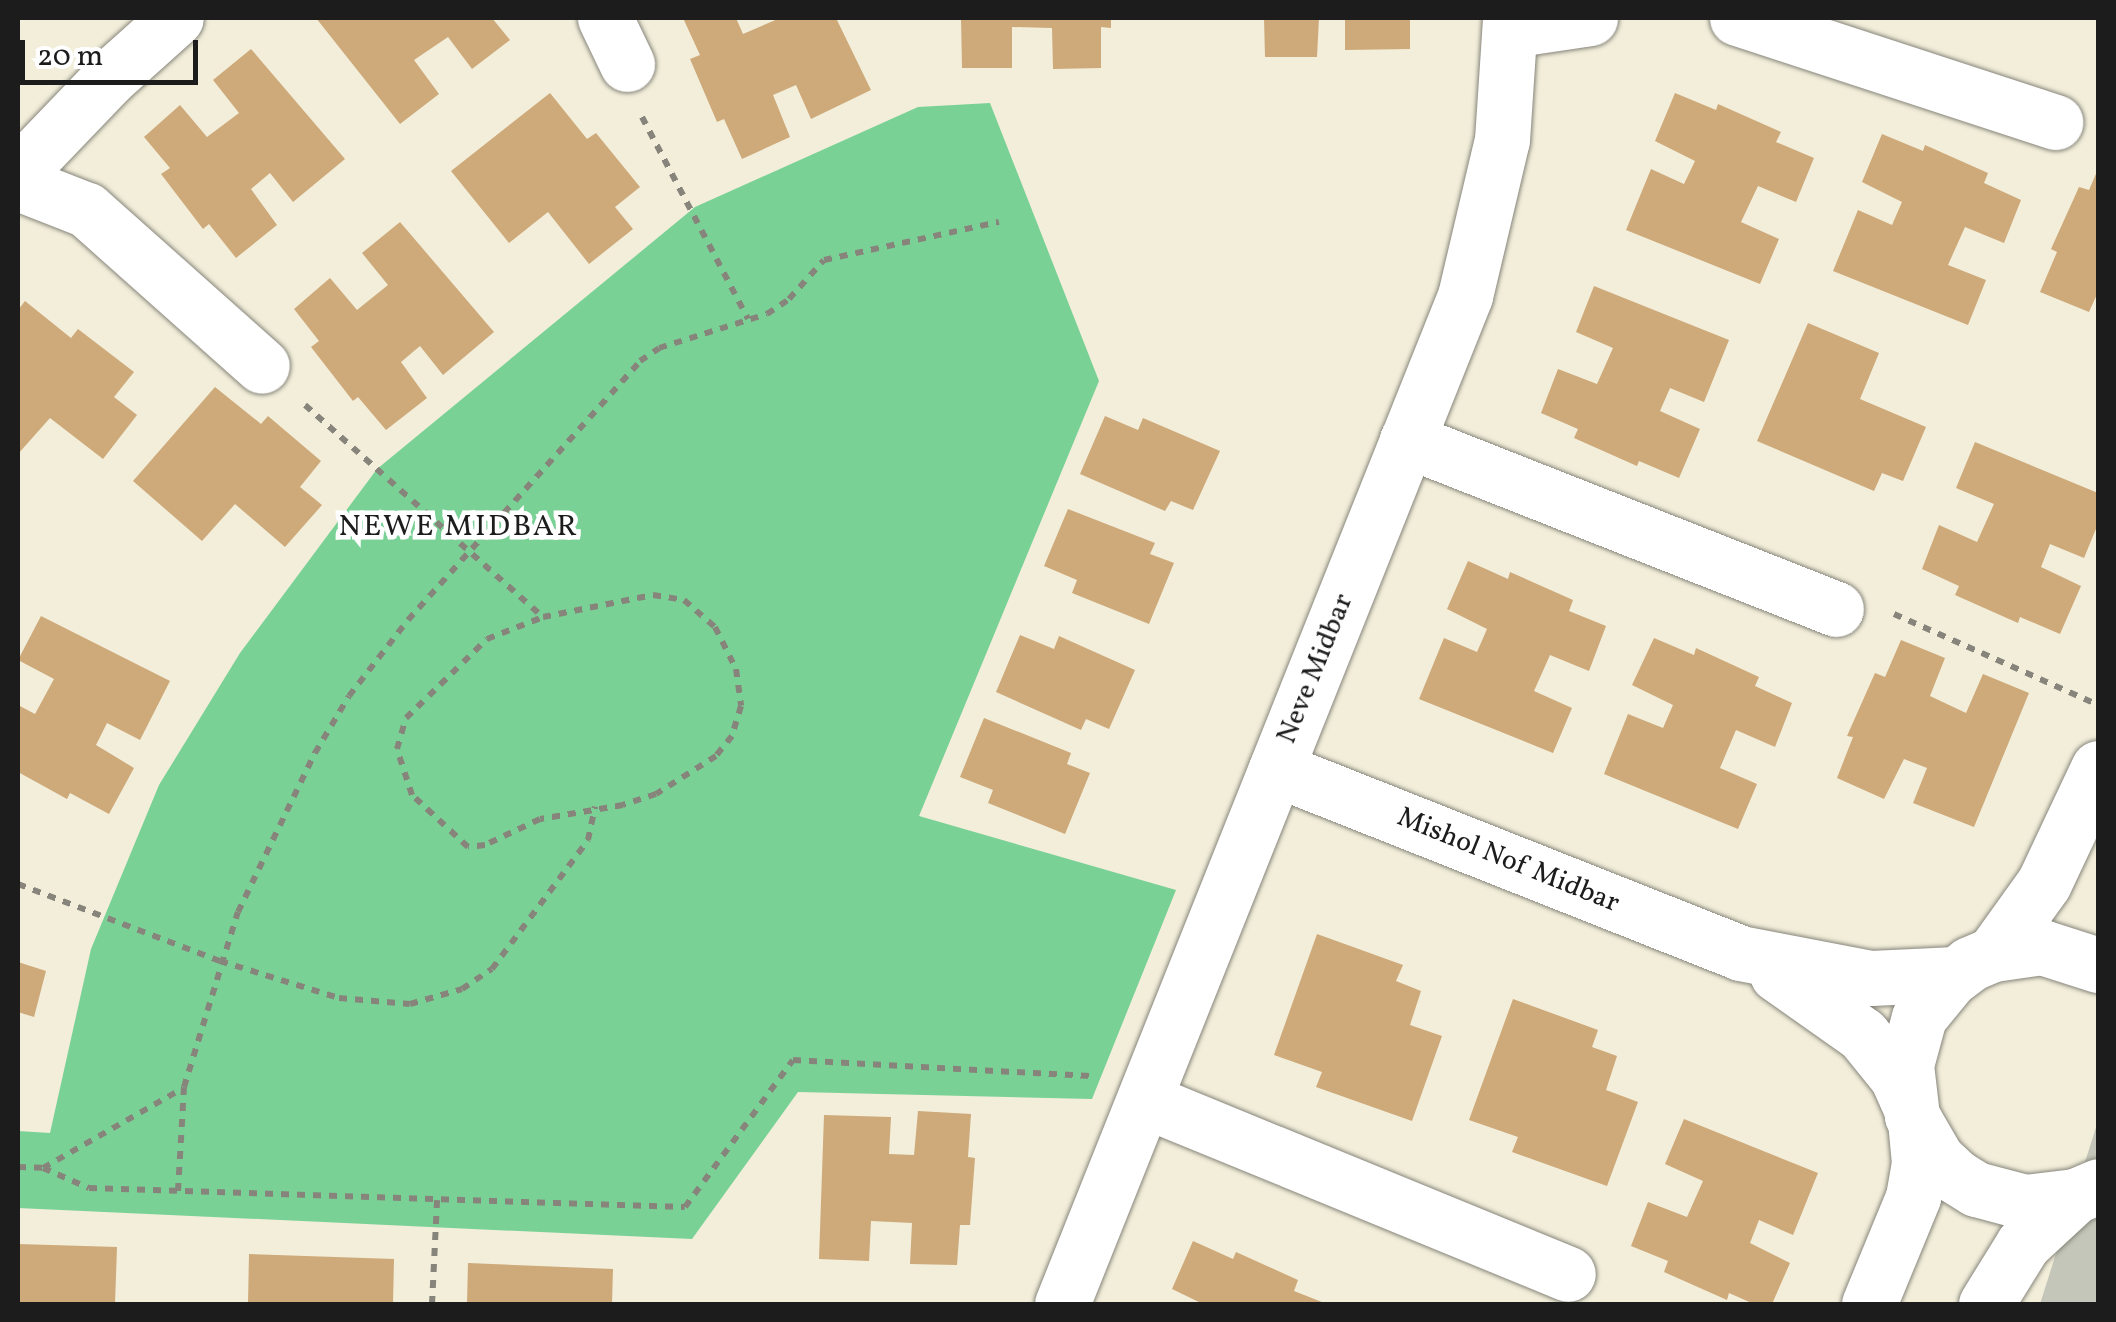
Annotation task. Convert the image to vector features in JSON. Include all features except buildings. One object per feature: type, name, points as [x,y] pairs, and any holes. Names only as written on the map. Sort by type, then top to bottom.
[{"type":"street","points":[[18,173],[108,78],[176,18]]},
{"type":"street","points":[[1510,24],[1590,18]]},
{"type":"street","points":[[1737,18],[2055,122]]},
{"type":"street","name":"Neve Midbar","points":[[1062,1304],[1407,440],[1480,244],[1502,140],[1510,24]]},
{"type":"street","points":[[18,183],[87,210],[262,366]]},
{"type":"street","points":[[1407,440],[1836,609]]},
{"type":"street","points":[[1870,1304],[1914,1198],[1919,1163],[1906,1066],[1911,1040],[1933,996],[1974,964],[2044,883],[2098,768]]},
{"type":"street","name":"Mishol Nof Midbar","points":[[1276,769],[1740,953],[1818,999],[1864,1035],[1897,1077],[1937,1158],[1976,1189],[2025,1202],[2087,1191]]},
{"type":"street","name":"Mishol Nof Midbar","points":[[1740,953],[1871,978],[1974,964],[2042,948],[2098,965]]},
{"type":"street","points":[[1148,1090],[1568,1274]]},
{"type":"street","points":[[1986,1304],[2024,1244],[2087,1191]]},
{"type":"path","points":[[616,40],[633,100],[748,319]]},
{"type":"path","points":[[178,1191],[184,1088],[238,912],[314,752],[349,696],[469,551],[640,361],[659,348],[748,319],[789,299],[824,260],[999,222]]},
{"type":"path","points":[[262,366],[543,617]]},
{"type":"path","points":[[653,595],[684,600],[715,627],[736,669],[741,706],[732,736],[716,756],[656,794],[623,805],[540,819],[485,844],[468,847],[412,795],[402,776],[397,749],[406,718],[487,639],[543,617],[653,595]]},
{"type":"path","points":[[1836,609],[1864,601],[2098,705]]},
{"type":"path","points":[[18,884],[220,962],[339,998],[410,1004],[462,989],[492,968],[588,840],[595,807]]},
{"type":"path","points":[[18,1167],[43,1168],[89,1188],[685,1208],[793,1060],[1148,1090]]},
{"type":"path","points":[[43,1168],[184,1088]]},
{"type":"path","points":[[432,1304],[437,1200]]},
{"type":"shaded area","points":[[2098,1121],[2098,1304],[2040,1304]]},
{"type":"green space","points":[[990,103],[1099,381],[919,816],[1176,890],[1092,1099],[798,1092],[692,1239],[18,1208],[18,1131],[50,1133],[91,949],[159,785],[240,653],[377,469],[695,207],[918,107]]},
{"type":"district","name":"NEWE MIDBAR","points":[[459,527]]}]
